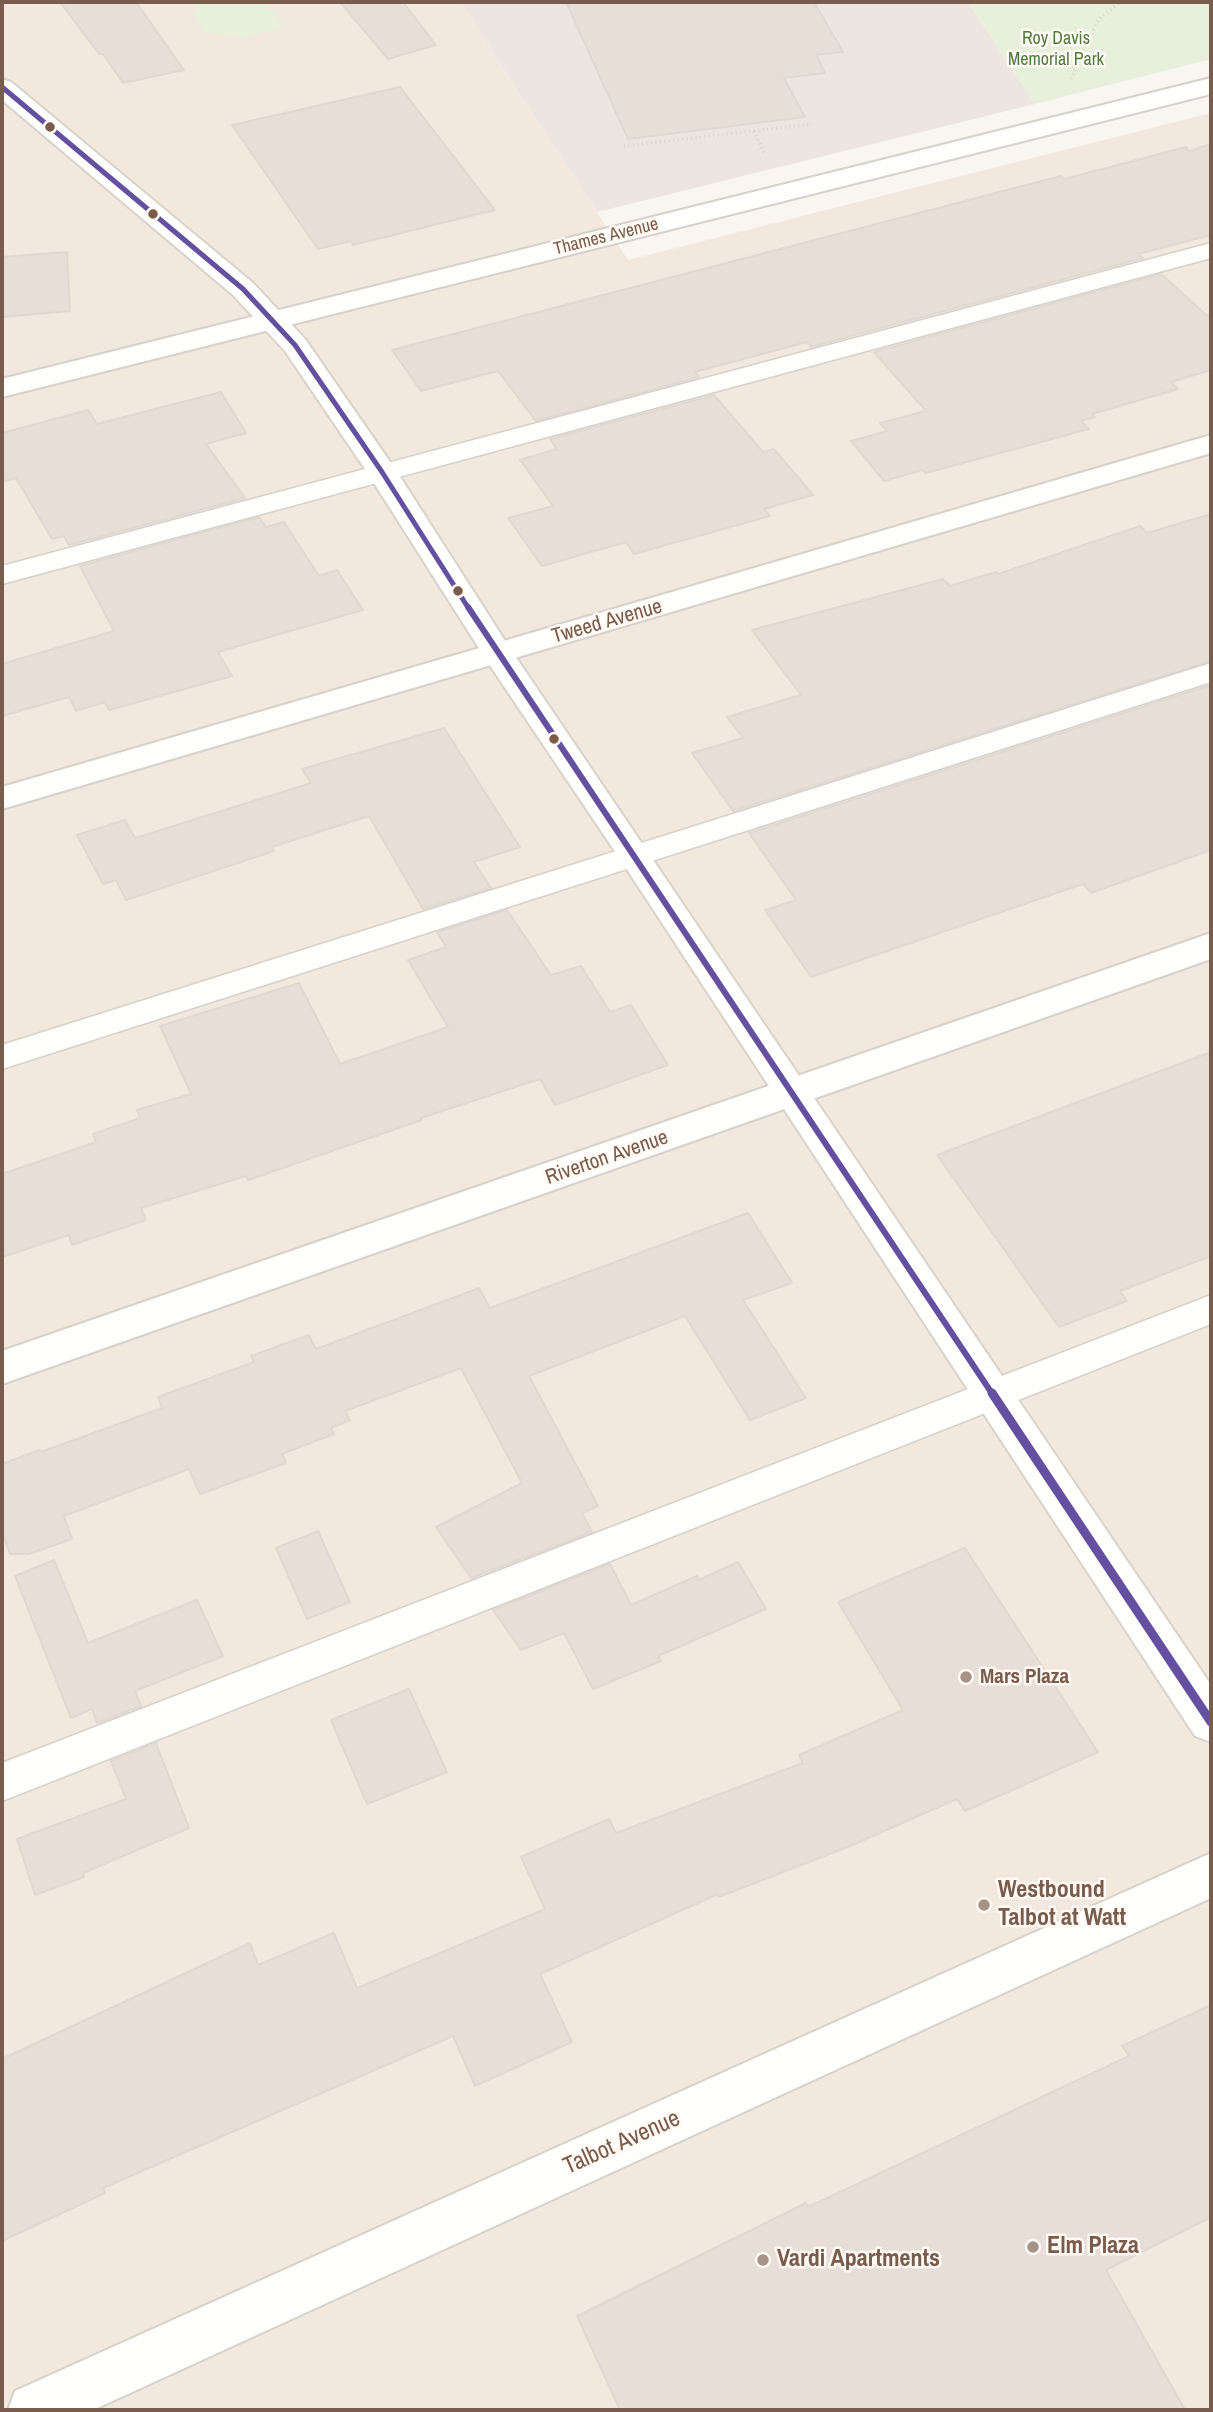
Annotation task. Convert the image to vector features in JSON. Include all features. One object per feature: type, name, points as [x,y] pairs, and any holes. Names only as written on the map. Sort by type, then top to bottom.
[{"type":"street","name":"Thames Avenue","points":[[2,388],[1211,86]]},
{"type":"street","points":[[2,87],[243,289],[274,320],[382,472],[498,654],[996,1395],[1211,1721]]},
{"type":"street","name":"Tweed Avenue","points":[[2,798],[1211,444]]},
{"type":"street","name":"Riverton Avenue","points":[[2,1368],[1211,946]]},
{"type":"street","name":"Talbot Avenue","points":[[34,2410],[1211,1875]]},
{"type":"lane","points":[[2,575],[1211,250]]},
{"type":"lane","points":[[2,1057],[1211,672]]},
{"type":"lane","points":[[2,1782],[1211,1309]]},
{"type":"path","points":[[1073,89],[1070,80],[1098,20],[1120,2]]},
{"type":"path","points":[[1050,60],[1077,65]]},
{"type":"path","points":[[624,146],[812,124]]},
{"type":"shaded area","points":[[2,2],[460,2],[628,260],[1211,113],[1211,2410],[2,2410]]},
{"type":"shaded area","points":[[460,2],[968,2],[1035,104],[597,212]]},
{"type":"green space","points":[[196,2],[260,2],[268,6],[284,27],[242,37],[205,32],[193,15]]},
{"type":"green space","name":"Roy Davis Memorial Park","points":[[968,2],[1211,2],[1211,59],[1035,104]]},
{"type":"building","points":[[60,2],[136,2],[184,70],[123,83]]},
{"type":"building","points":[[340,2],[403,2],[436,45],[388,59]]},
{"type":"building","points":[[566,2],[814,2],[843,52],[816,55],[825,73],[784,78],[805,117],[628,139]]},
{"type":"building","points":[[400,87],[495,210],[353,245],[351,241],[318,249],[232,125]]},
{"type":"building","points":[[1211,144],[1211,235],[1138,254],[1143,258],[811,347],[807,342],[695,372],[699,377],[536,421],[498,371],[421,391],[392,350],[1061,176],[1064,179],[1186,147],[1189,151]]},
{"type":"building","points":[[67,252],[70,311],[2,317],[2,257]]},
{"type":"building","points":[[1161,274],[1211,319],[1211,370],[1171,382],[1178,389],[1092,414],[1095,417],[1081,421],[1089,429],[926,473],[922,470],[884,481],[851,441],[887,431],[880,423],[926,411],[874,352]]},
{"type":"building","points":[[221,392],[246,433],[206,444],[245,498],[69,545],[64,536],[52,539],[16,478],[2,482],[2,433],[88,410],[97,424]]},
{"type":"building","points":[[714,395],[763,452],[774,449],[813,495],[764,509],[770,516],[634,554],[626,542],[542,566],[508,518],[553,506],[520,460],[557,449],[550,439]]},
{"type":"building","points":[[1211,514],[1211,661],[733,811],[692,753],[743,738],[727,717],[801,695],[752,630],[943,579],[950,586],[996,572],[998,574],[1140,526],[1147,533]]},
{"type":"building","points":[[259,517],[266,527],[284,522],[319,576],[337,570],[363,610],[218,652],[232,676],[109,710],[105,702],[76,711],[69,697],[2,716],[2,664],[114,631],[80,566]]},
{"type":"building","points":[[1211,685],[1211,850],[1091,893],[1083,884],[811,977],[765,910],[796,900],[749,833]]},
{"type":"building","points":[[444,728],[520,847],[474,862],[491,888],[423,909],[369,816],[272,847],[274,851],[126,900],[116,880],[103,884],[77,835],[125,820],[135,838],[311,783],[302,769]]},
{"type":"building","points":[[507,910],[551,975],[581,966],[610,1012],[631,1005],[668,1065],[555,1105],[540,1079],[248,1180],[246,1176],[141,1208],[146,1220],[72,1245],[69,1235],[2,1257],[2,1174],[96,1142],[93,1134],[140,1118],[137,1110],[191,1094],[160,1026],[299,983],[340,1064],[448,1027],[408,960],[446,947],[437,932]]},
{"type":"building","points":[[1211,1052],[1211,1256],[1120,1291],[1127,1301],[1059,1327],[937,1155]]},
{"type":"building","points":[[748,1213],[792,1283],[743,1300],[806,1398],[750,1420],[685,1316],[529,1376],[598,1506],[582,1513],[592,1532],[471,1578],[436,1527],[522,1483],[461,1368],[345,1411],[350,1420],[331,1428],[334,1434],[282,1454],[286,1463],[200,1494],[189,1469],[64,1516],[72,1539],[29,1554],[10,1554],[2,1531],[2,1464],[162,1408],[158,1397],[254,1362],[251,1356],[309,1335],[316,1349],[479,1288],[490,1308]]},
{"type":"building","points":[[318,1531],[350,1602],[307,1619],[276,1548]]},
{"type":"building","points":[[965,1548],[1098,1752],[965,1811],[957,1799],[850,1846],[719,1897],[718,1894],[540,1974],[572,2042],[475,2086],[453,2036],[103,2188],[105,2193],[2,2241],[2,2059],[250,1943],[258,1965],[334,1933],[357,1988],[545,1909],[521,1857],[609,1819],[616,1833],[803,1763],[799,1755],[903,1710],[838,1602]]},
{"type":"building","points":[[54,1560],[88,1643],[197,1600],[223,1656],[135,1691],[141,1706],[97,1723],[92,1709],[71,1718],[15,1576]]},
{"type":"building","points":[[738,1562],[766,1609],[658,1656],[661,1661],[593,1689],[564,1633],[521,1650],[493,1610],[610,1564],[631,1605],[697,1576],[699,1580]]},
{"type":"building","points":[[409,1689],[447,1772],[367,1804],[331,1720]]},
{"type":"building","points":[[156,1743],[189,1828],[83,1873],[84,1877],[35,1895],[17,1839],[126,1799],[111,1761]]},
{"type":"building","points":[[1211,2005],[1211,2217],[1106,2270],[1185,2410],[620,2410],[577,2316],[806,2203],[808,2207],[1129,2056],[1122,2046]]},
{"type":"transit line","points":[[2,87],[243,289],[295,345],[382,472],[498,654],[1211,1722]]},
{"type":"place","name":"Mars Plaza","points":[[966,1677]]},
{"type":"place","name":"Westbound Talbot at Watt","points":[[984,1905]]},
{"type":"place","name":"Elm Plaza","points":[[1033,2247]]},
{"type":"place","name":"Vardi Apartments","points":[[763,2260]]}]
